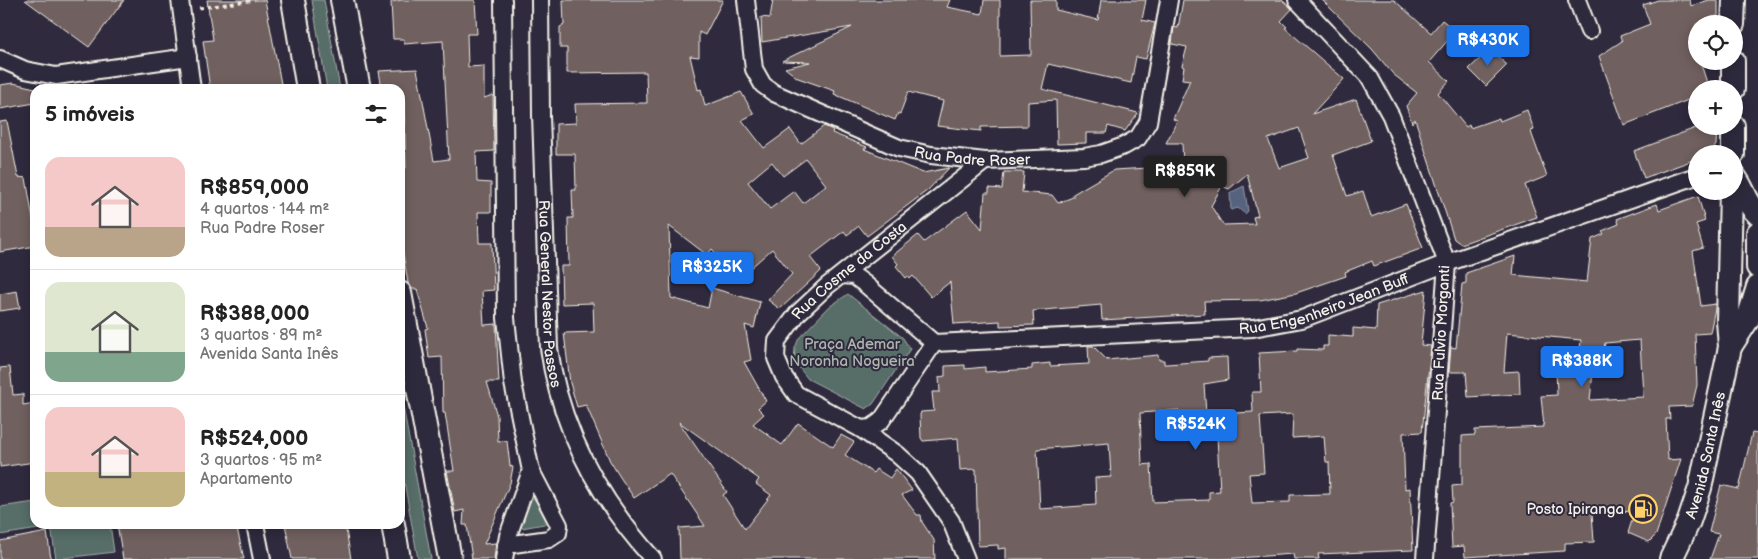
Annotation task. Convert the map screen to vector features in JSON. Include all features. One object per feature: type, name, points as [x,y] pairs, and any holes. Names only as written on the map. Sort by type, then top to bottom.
[{"type":"main road","points":[[293,0],[307,84]]},
{"type":"main road","points":[[342,0],[358,84]]},
{"type":"main road","points":[[1733,15],[1734,0]]},
{"type":"main road","points":[[1743,190],[1750,207],[1758,214]]},
{"type":"main road","name":"Avenida Santa Inês","points":[[1672,559],[1689,520],[1700,488],[1738,315],[1728,226],[1730,200]]},
{"type":"main road","points":[[1728,226],[1742,218],[1758,224]]},
{"type":"main road","points":[[1758,233],[1758,267]]},
{"type":"main road","name":"Avenida Santa Inês","points":[[1738,315],[1758,287]]},
{"type":"main road","points":[[405,320],[450,559]]},
{"type":"main road","points":[[393,529],[399,559]]},
{"type":"street","points":[[502,0],[506,318],[513,383],[531,471],[555,515],[559,530],[549,539],[505,552]]},
{"type":"street","name":"Rua General Nestor Passos","points":[[540,0],[541,116],[549,348],[554,380],[564,414],[585,463],[630,533],[653,559]]},
{"type":"street","name":"Rua Padre Roser","points":[[746,0],[754,69],[758,79],[769,89],[829,119],[899,148],[931,155],[985,161],[1084,157],[1110,152],[1138,138],[1148,122],[1169,0]]},
{"type":"street","name":"Rua Fulvio Morganti","points":[[1297,0],[1370,78],[1391,116],[1447,263],[1425,559]]},
{"type":"street","points":[[1577,0],[1589,31]]},
{"type":"street","points":[[180,5],[191,84]]},
{"type":"street","points":[[0,59],[25,70],[56,76],[188,57]]},
{"type":"street","name":"Rua Cosme da Costa","points":[[966,559],[951,521],[918,473],[896,454],[861,429],[796,394],[784,377],[776,358],[777,341],[798,313],[842,274],[985,161]]},
{"type":"street","name":"Rua Engenheiro Jean Buff","points":[[934,343],[1254,328],[1302,320],[1447,263],[1688,179]]},
{"type":"street","points":[[842,274],[854,276],[865,284],[934,343],[881,420],[871,428],[861,429]]},
{"type":"street","points":[[505,552],[531,471]]},
{"type":"street","points":[[256,529],[262,559]]},
{"type":"path","points":[[180,5],[255,0]]},
{"type":"green space","points":[[312,0],[324,0],[339,84],[326,84]]},
{"type":"green space","name":"Praça Ademar Noronha Nogueira","points":[[848,294],[903,338],[910,349],[873,404],[866,409],[808,379],[794,361],[795,348],[799,338],[829,307]]},
{"type":"green space","points":[[405,417],[431,559],[418,559],[405,487]]},
{"type":"green space","points":[[531,496],[549,515],[549,520],[544,524],[522,528],[518,520]]},
{"type":"green space","points":[[30,503],[30,529],[38,529],[0,535],[0,507]]},
{"type":"green space","points":[[51,529],[111,529],[114,552],[56,559]]},
{"type":"water","points":[[1244,186],[1248,211],[1245,214],[1238,208],[1231,210],[1230,193]]},
{"type":"building","points":[[25,0],[124,0],[89,47]]},
{"type":"building","points":[[207,0],[265,0],[281,84],[209,84],[203,41],[213,40]]},
{"type":"building","points":[[402,0],[475,0],[477,34],[467,34],[468,67],[484,66],[484,98],[493,95],[494,151],[476,152],[477,182],[491,183],[491,212],[478,212],[479,243],[492,243],[494,290],[482,291],[484,325],[496,324],[499,382],[487,382],[497,416],[498,442],[507,441],[510,466],[513,467],[510,483],[484,544],[496,543],[494,559],[472,559],[467,525],[463,525],[464,510],[455,512],[447,471],[454,471],[445,413],[443,413],[442,357],[429,358],[425,329],[428,328],[417,289],[412,289],[408,283],[405,265],[405,84],[381,84],[379,71],[417,69],[434,161],[449,159],[443,41],[404,44],[404,39],[393,39],[391,2]]},
{"type":"building","points":[[563,0],[723,0],[705,35],[699,32],[699,57],[690,56],[698,90],[701,89],[705,106],[741,92],[754,114],[742,120],[764,148],[790,129],[801,144],[824,126],[833,130],[832,133],[867,147],[864,149],[923,173],[949,168],[928,190],[867,236],[859,226],[847,235],[844,231],[810,257],[821,271],[780,309],[768,300],[792,274],[772,249],[739,278],[712,249],[707,255],[669,226],[671,298],[708,308],[712,288],[760,302],[754,328],[745,325],[751,360],[744,362],[766,401],[758,408],[764,414],[753,424],[782,445],[798,423],[833,447],[841,435],[854,442],[845,455],[873,473],[876,469],[890,478],[896,469],[912,490],[902,495],[917,515],[921,515],[922,522],[934,540],[935,559],[680,559],[679,528],[705,526],[670,474],[634,498],[610,461],[586,405],[577,407],[570,383],[564,333],[594,332],[593,303],[562,304],[561,266],[569,266],[568,218],[573,218],[572,190],[576,190],[575,154],[556,154],[556,124],[576,123],[575,104],[647,103],[646,72],[567,73],[567,48],[560,48],[560,27],[564,25]],"holes":[[[806,159],[826,185],[803,203],[794,191],[770,209],[748,182],[772,162],[783,176]],[[679,422],[759,479],[756,484],[771,495],[745,529],[723,495],[727,492]]]},
{"type":"building","points":[[773,0],[950,0],[947,7],[982,14],[984,0],[1000,0],[1000,56],[1031,55],[1030,0],[1056,0],[1056,10],[1098,20],[1101,0],[1146,0],[1142,20],[1155,23],[1146,59],[1136,57],[1131,83],[1048,64],[1042,89],[1138,113],[1125,131],[1108,126],[1106,133],[1086,133],[1086,143],[1057,144],[1056,100],[1028,102],[1028,126],[981,127],[981,131],[937,126],[943,101],[908,92],[900,114],[898,113],[895,120],[834,94],[835,91],[798,78],[785,68],[810,62],[782,61],[852,27],[762,42],[761,17],[770,18]]},
{"type":"building","points":[[1183,0],[1282,0],[1292,9],[1281,21],[1287,27],[1285,28],[1344,79],[1312,114],[1356,99],[1371,141],[1333,155],[1347,196],[1363,191],[1371,217],[1406,204],[1423,248],[1374,266],[1372,261],[1345,272],[1346,276],[1296,293],[1260,300],[1204,301],[1205,314],[1102,320],[1101,305],[1033,311],[1034,325],[1000,326],[1000,321],[954,324],[950,282],[931,297],[913,276],[910,279],[908,276],[906,278],[896,266],[898,264],[892,256],[918,235],[924,242],[967,210],[982,229],[985,193],[989,193],[989,188],[1002,189],[1004,172],[1024,172],[1022,192],[1052,195],[1058,203],[1073,197],[1073,194],[1114,170],[1183,166],[1182,143],[1166,143],[1177,121],[1173,119],[1190,80],[1182,79],[1184,67],[1182,66],[1187,47],[1172,44],[1174,27],[1178,28]],"holes":[[[1299,128],[1309,158],[1279,168],[1268,139]],[[1247,174],[1258,216],[1253,217],[1255,224],[1223,225],[1211,206],[1222,186],[1229,189]]]},
{"type":"building","points":[[1322,0],[1394,0],[1431,33],[1442,20],[1456,31],[1429,62],[1449,81],[1438,93],[1466,127],[1469,125],[1470,128],[1499,118],[1500,121],[1527,110],[1534,130],[1531,131],[1532,135],[1547,176],[1525,185],[1537,217],[1461,244],[1454,239],[1415,119],[1412,123],[1406,106],[1417,93],[1393,74],[1372,49]]},
{"type":"building","points":[[1658,0],[1690,0],[1691,6],[1709,0],[1718,0],[1718,15],[1688,15],[1688,70],[1703,70],[1706,80],[1688,80],[1688,100],[1624,125],[1599,56],[1622,41],[1620,36],[1650,24],[1643,5]]},
{"type":"building","points":[[1490,49],[1507,65],[1486,86],[1469,69]]},
{"type":"building","points":[[13,83],[30,87],[30,104],[0,109],[0,85]]},
{"type":"building","points":[[7,121],[18,177],[26,178],[30,201],[30,247],[0,252],[0,122]]},
{"type":"building","points":[[1688,131],[1688,135],[1717,135],[1716,145],[1688,145],[1688,162],[1644,178],[1634,151]]},
{"type":"building","points":[[1688,200],[1699,200],[1705,221],[1696,224],[1703,248],[1693,251],[1701,306],[1715,304],[1715,308],[1710,333],[1695,334],[1697,385],[1692,406],[1669,407],[1670,419],[1666,419],[1668,460],[1681,459],[1656,535],[1649,542],[1628,533],[1635,511],[1592,513],[1594,542],[1565,543],[1565,551],[1465,557],[1464,546],[1452,547],[1450,503],[1453,502],[1452,486],[1462,485],[1462,436],[1475,435],[1475,430],[1544,427],[1541,396],[1557,395],[1556,368],[1578,367],[1581,340],[1507,333],[1504,372],[1519,371],[1520,394],[1468,397],[1466,372],[1449,372],[1451,347],[1456,348],[1462,284],[1466,283],[1466,273],[1515,256],[1513,275],[1587,282],[1592,239],[1604,234],[1602,231],[1619,224],[1617,219],[1657,204],[1659,210]],"holes":[[[1640,340],[1643,397],[1590,400],[1595,353],[1603,353],[1605,343]]]},
{"type":"building","points":[[1426,290],[1421,345],[1431,346],[1422,432],[1403,433],[1405,489],[1410,488],[1413,550],[1318,554],[1319,559],[1294,559],[1293,554],[1223,559],[1006,559],[1006,548],[998,549],[998,545],[978,546],[976,469],[960,470],[958,438],[923,441],[921,438],[921,412],[934,411],[932,392],[940,392],[939,377],[945,376],[945,366],[965,365],[965,369],[985,367],[985,372],[1032,369],[1032,365],[1050,363],[1050,366],[1089,364],[1088,346],[1093,346],[1107,360],[1158,355],[1159,360],[1164,360],[1164,364],[1167,364],[1208,361],[1208,358],[1227,357],[1228,380],[1204,384],[1206,414],[1179,416],[1179,410],[1140,413],[1142,465],[1151,464],[1153,502],[1209,500],[1209,492],[1220,491],[1216,418],[1236,416],[1236,413],[1253,412],[1252,392],[1261,392],[1259,353],[1297,351],[1297,349],[1323,350],[1323,346],[1328,346],[1328,335],[1353,337],[1353,328],[1376,330],[1377,305]],"holes":[[[1293,414],[1292,438],[1324,436],[1326,462],[1329,462],[1330,494],[1290,495],[1290,502],[1252,503],[1249,474],[1264,473],[1260,416]],[[1109,443],[1111,477],[1095,478],[1096,505],[1040,509],[1037,449]]]},
{"type":"building","points":[[17,291],[20,308],[0,311],[0,294]]},
{"type":"building","points":[[10,367],[13,395],[23,394],[23,405],[30,404],[30,463],[0,467],[0,368]]},
{"type":"building","points":[[1752,433],[1758,434],[1758,559],[1710,559],[1719,534],[1709,532],[1721,485],[1739,489]]},
{"type":"building","points":[[118,529],[237,529],[244,559],[123,559]]},
{"type":"building","points":[[286,529],[346,529],[351,559],[292,559]]},
{"type":"building","points":[[47,532],[51,559],[0,559],[0,541]]},
{"type":"place","name":"Posto Ipiranga","points":[[1643,509]]}]
